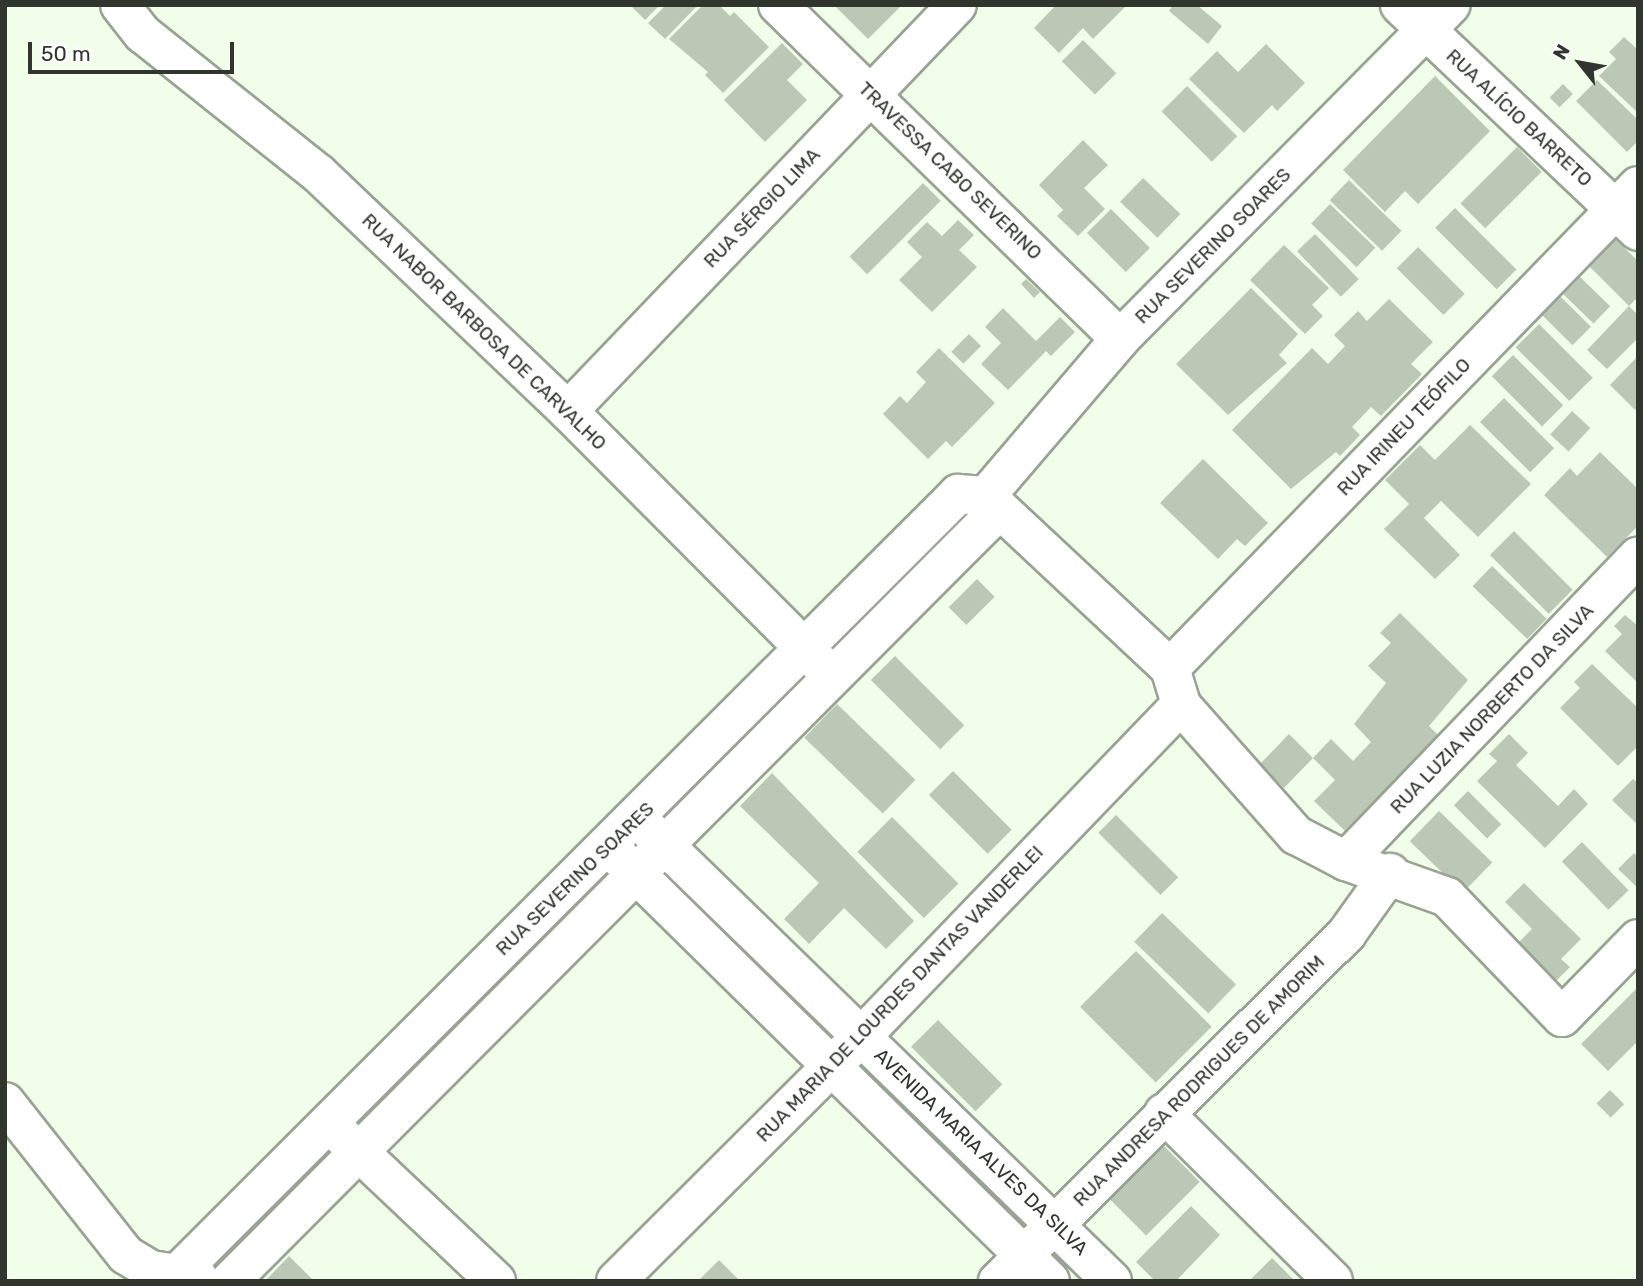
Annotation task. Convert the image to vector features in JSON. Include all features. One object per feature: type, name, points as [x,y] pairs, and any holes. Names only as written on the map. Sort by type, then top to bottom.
[{"type":"street","name":"RUA NABOR BARBOSA DE CARVALHO","points":[[120,5],[143,34],[319,174],[568,411],[805,647],[831,677]]},
{"type":"street","name":"TRAVESSA CABO SEVERINO","points":[[778,5],[1120,339]]},
{"type":"street","name":"RUA SÉRGIO LIMA","points":[[568,411],[957,5]]},
{"type":"street","name":"RUA ALÍCIO BARRETO","points":[[1425,14],[1630,208]]},
{"type":"street","name":"RUA SEVERINO SOARES","points":[[230,1281],[639,875],[831,677],[988,521],[986,496],[1120,339],[1425,14]]},
{"type":"street","name":"RUA IRINEU TEÓFILO","points":[[1170,668],[1630,208]]},
{"type":"street","name":"RUA SEVERINO SOARES","points":[[174,1277],[327,1122],[638,819],[958,494],[986,496]]},
{"type":"street","points":[[986,496],[1170,668],[1181,705],[1296,835],[1346,861],[1390,873],[1447,897],[1562,1017],[1638,939]]},
{"type":"street","name":"RUA LUZIA NORBERTO DA SILVA","points":[[1346,861],[1638,556]]},
{"type":"street","name":"RUA MARIA DE LOURDES DANTAS VANDERLEI","points":[[616,1281],[862,1036],[1181,705]]},
{"type":"street","name":"AVENIDA MARIA ALVES DA SILVA","points":[[638,819],[1112,1281]]},
{"type":"street","points":[[608,847],[830,1068],[1024,1272]]},
{"type":"street","name":"RUA ANDRESA RODRIGUES DE AMORIM","points":[[1024,1272],[1056,1224],[1164,1113],[1347,933],[1390,873]]},
{"type":"street","points":[[5,1102],[126,1255],[151,1270],[174,1277],[216,1281]]},
{"type":"street","points":[[1164,1113],[1333,1281]]},
{"type":"street","points":[[327,1122],[496,1281]]},
{"type":"building","points":[[630,5],[660,5],[645,20]]},
{"type":"building","points":[[666,5],[698,5],[665,39],[648,23]]},
{"type":"building","points":[[703,5],[719,5],[730,16],[734,12],[769,47],[723,93],[705,75],[708,72],[669,39]]},
{"type":"building","points":[[834,5],[902,5],[868,39]]},
{"type":"building","points":[[1056,5],[1127,5],[1093,39],[1083,28],[1059,53],[1034,28]]},
{"type":"building","points":[[1173,5],[1197,5],[1222,26],[1208,44],[1169,11]]},
{"type":"building","points":[[1624,37],[1638,50],[1638,113],[1599,76],[1616,59],[1609,52]]},
{"type":"building","points":[[1083,40],[1116,73],[1095,94],[1062,61]]},
{"type":"building","points":[[782,43],[803,64],[787,80],[807,100],[765,142],[724,100]]},
{"type":"building","points":[[1266,44],[1305,83],[1277,111],[1272,105],[1244,133],[1189,79],[1217,51],[1238,72]]},
{"type":"building","points":[[1435,76],[1490,131],[1418,204],[1405,191],[1385,212],[1343,170]]},
{"type":"building","points":[[1597,80],[1638,120],[1638,141],[1627,152],[1576,101]]},
{"type":"building","points":[[1563,84],[1573,94],[1559,107],[1550,97]]},
{"type":"building","points":[[1187,86],[1237,136],[1212,162],[1162,111]]},
{"type":"building","points":[[1083,140],[1108,165],[1084,188],[1105,209],[1078,236],[1057,216],[1063,210],[1039,185]]},
{"type":"building","points":[[1517,147],[1542,172],[1485,228],[1460,204]]},
{"type":"building","points":[[1143,178],[1180,214],[1157,238],[1120,202]]},
{"type":"building","points":[[1349,180],[1402,231],[1382,251],[1330,200]]},
{"type":"building","points":[[923,183],[941,201],[867,274],[849,257]]},
{"type":"building","points":[[1330,204],[1375,248],[1357,267],[1311,223]]},
{"type":"building","points":[[1455,208],[1517,270],[1497,289],[1435,228]]},
{"type":"building","points":[[1111,209],[1150,248],[1126,272],[1087,233]]},
{"type":"building","points":[[958,220],[974,235],[959,250],[977,267],[932,312],[899,280],[922,257],[907,242],[927,222],[942,236]]},
{"type":"building","points":[[1315,234],[1359,279],[1341,297],[1297,251]]},
{"type":"building","points":[[1615,239],[1638,261],[1638,297],[1629,306],[1589,266]]},
{"type":"building","points":[[1284,245],[1329,288],[1312,305],[1323,316],[1305,334],[1250,280]]},
{"type":"building","points":[[1418,247],[1465,294],[1443,315],[1397,268]]},
{"type":"building","points":[[1580,277],[1610,306],[1594,323],[1563,294]]},
{"type":"building","points":[[1026,279],[1040,292],[1034,298],[1021,284]]},
{"type":"building","points":[[1251,288],[1298,334],[1279,355],[1287,363],[1228,415],[1176,364]]},
{"type":"building","points":[[1559,295],[1591,327],[1572,345],[1541,313]]},
{"type":"building","points":[[1389,299],[1433,342],[1411,364],[1422,374],[1381,416],[1371,407],[1352,427],[1360,435],[1340,456],[1336,452],[1291,489],[1232,430],[1312,348],[1328,364],[1345,346],[1334,335],[1358,311],[1367,321]]},
{"type":"building","points":[[1629,306],[1638,315],[1638,338],[1607,369],[1587,350]]},
{"type":"building","points":[[1003,308],[1036,341],[1060,317],[1075,332],[1051,356],[1046,351],[1008,390],[981,364],[1001,343],[985,327]]},
{"type":"building","points":[[1539,324],[1593,378],[1569,401],[1516,347]]},
{"type":"building","points":[[969,334],[981,346],[963,364],[951,352]]},
{"type":"building","points":[[939,348],[995,403],[952,447],[946,441],[928,459],[883,414],[900,396],[907,403],[926,382],[916,372]]},
{"type":"building","points":[[1513,355],[1563,405],[1542,426],[1492,376]]},
{"type":"building","points":[[1638,356],[1638,407],[1635,410],[1610,385]]},
{"type":"building","points":[[1504,398],[1554,448],[1530,472],[1480,422]]},
{"type":"building","points":[[1572,411],[1590,428],[1568,451],[1550,434]]},
{"type":"building","points":[[1470,425],[1531,484],[1478,537],[1441,501],[1424,518],[1460,555],[1435,579],[1384,529],[1409,504],[1385,480],[1420,445],[1435,460]]},
{"type":"building","points":[[1600,452],[1638,489],[1638,526],[1607,557],[1544,495],[1570,468],[1577,476]]},
{"type":"building","points":[[1203,459],[1268,523],[1245,546],[1237,539],[1218,559],[1160,503]]},
{"type":"building","points":[[1514,531],[1573,590],[1549,614],[1490,555]]},
{"type":"building","points":[[1492,566],[1547,619],[1527,639],[1473,586]]},
{"type":"building","points":[[977,579],[995,597],[966,625],[949,607]]},
{"type":"building","points":[[1400,613],[1468,680],[1429,726],[1440,737],[1346,832],[1314,801],[1335,780],[1313,758],[1331,739],[1353,761],[1371,742],[1354,724],[1386,683],[1368,666],[1391,643],[1380,633]]},
{"type":"building","points":[[1625,615],[1638,626],[1638,683],[1605,651],[1622,634],[1614,626]]},
{"type":"building","points":[[895,656],[964,725],[940,749],[871,680]]},
{"type":"building","points":[[1592,664],[1638,708],[1638,746],[1618,766],[1560,708],[1580,688],[1574,682]]},
{"type":"building","points":[[837,704],[915,780],[883,814],[804,738]]},
{"type":"building","points":[[1289,734],[1313,758],[1284,788],[1260,764]]},
{"type":"building","points":[[1509,734],[1528,753],[1516,765],[1558,806],[1574,789],[1588,804],[1545,848],[1477,781],[1497,761],[1489,754]]},
{"type":"building","points":[[953,771],[1012,830],[988,854],[929,795]]},
{"type":"building","points":[[772,773],[914,921],[886,949],[844,908],[809,944],[784,919],[819,883],[740,806]]},
{"type":"building","points":[[1633,779],[1638,783],[1638,825],[1612,800]]},
{"type":"building","points":[[1468,791],[1501,824],[1487,838],[1454,805]]},
{"type":"building","points":[[1439,811],[1492,862],[1463,893],[1410,841]]},
{"type":"building","points":[[1116,815],[1178,877],[1161,895],[1098,833]]},
{"type":"building","points":[[892,817],[958,883],[924,918],[857,852]]},
{"type":"building","points":[[1582,842],[1629,890],[1608,910],[1562,861]]},
{"type":"building","points":[[1634,853],[1638,857],[1638,888],[1618,869]]},
{"type":"building","points":[[1524,883],[1581,939],[1561,959],[1570,967],[1552,985],[1514,947],[1532,929],[1505,902]]},
{"type":"building","points":[[1162,913],[1236,985],[1208,1013],[1134,942]]},
{"type":"building","points":[[1136,951],[1212,1027],[1156,1083],[1080,1007]]},
{"type":"building","points":[[1638,987],[1638,1041],[1608,1071],[1581,1044]]},
{"type":"building","points":[[938,1020],[1002,1084],[975,1111],[911,1047]]},
{"type":"building","points":[[1610,1090],[1624,1104],[1611,1118],[1597,1103]]},
{"type":"building","points":[[1163,1145],[1200,1182],[1146,1236],[1109,1199]]},
{"type":"building","points":[[1191,1206],[1220,1235],[1176,1281],[1155,1281],[1136,1262]]},
{"type":"building","points":[[289,1256],[314,1281],[265,1281]]},
{"type":"building","points":[[1272,1258],[1295,1281],[1249,1281]]},
{"type":"building","points":[[719,1260],[740,1281],[698,1281]]}]
